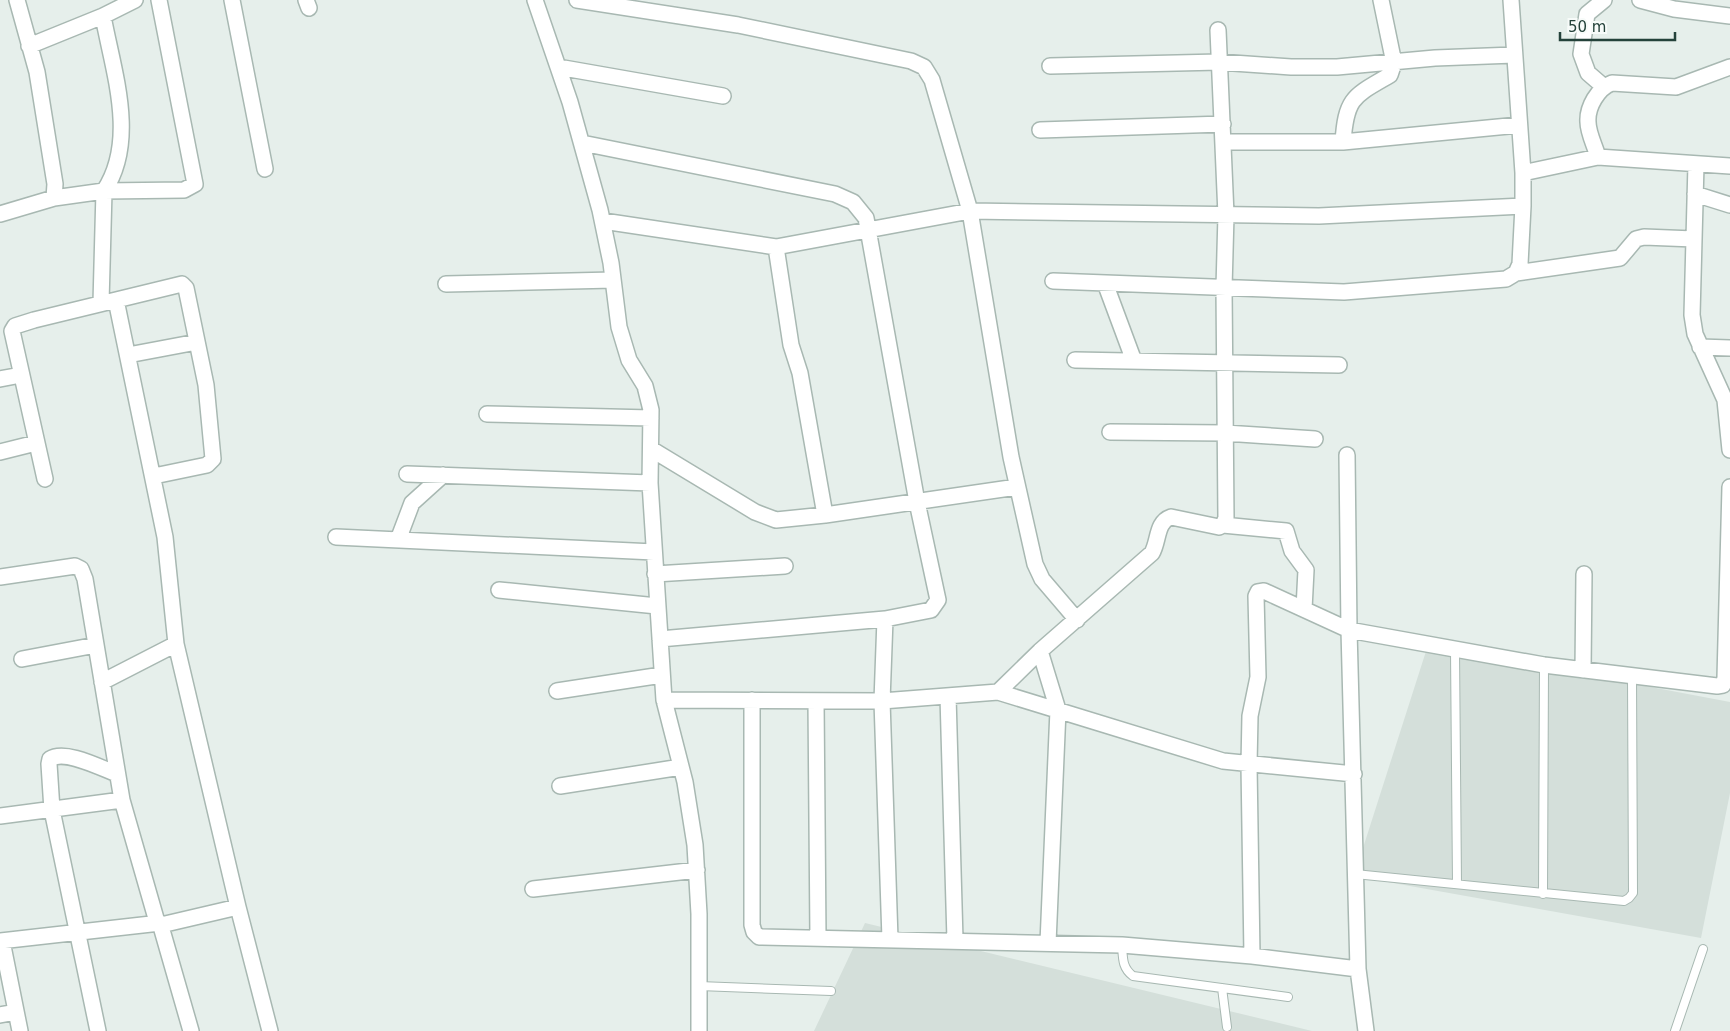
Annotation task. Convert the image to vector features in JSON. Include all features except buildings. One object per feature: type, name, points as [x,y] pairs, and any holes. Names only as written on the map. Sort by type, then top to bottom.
[{"type":"street","points":[[17,0],[37,72],[55,184],[54,198]]},
{"type":"street","points":[[29,46],[103,16],[134,0]]},
{"type":"street","points":[[0,214],[54,198],[104,190],[184,190],[195,184],[159,0]]},
{"type":"street","points":[[232,0],[265,169]]},
{"type":"street","points":[[535,0],[582,143],[602,221],[613,280],[619,327],[629,360],[645,386],[651,418],[650,483],[654,574],[664,700],[681,767],[695,845],[697,870],[699,1031]]},
{"type":"street","points":[[577,0],[738,25],[911,61],[924,67],[932,80],[970,211],[1017,487],[1035,564],[1042,579],[1077,620]]},
{"type":"street","points":[[1343,142],[1345,118],[1350,102],[1360,93],[1390,75],[1394,63],[1381,0]]},
{"type":"street","points":[[1511,0],[1523,173],[1520,264],[1516,273]]},
{"type":"street","points":[[1603,86],[1588,73],[1581,54],[1587,14],[1604,0]]},
{"type":"street","points":[[1646,1],[1674,9],[1730,16]]},
{"type":"street","points":[[101,303],[104,190],[112,179],[118,161],[122,124],[103,16]]},
{"type":"street","points":[[1218,30],[1226,215],[1224,288],[1226,518],[1224,525]]},
{"type":"street","points":[[1050,66],[1220,62],[1291,67],[1337,67],[1435,58],[1514,55]]},
{"type":"street","points":[[558,67],[722,96]]},
{"type":"street","points":[[1598,157],[1588,122],[1598,90],[1603,86],[1612,83],[1676,87],[1730,67]]},
{"type":"street","points":[[1040,130],[1222,124]]},
{"type":"street","points":[[1223,142],[1343,142],[1519,125]]},
{"type":"street","points":[[582,143],[835,194],[853,202],[866,218],[917,502],[938,600],[931,610],[885,619],[660,639]]},
{"type":"street","points":[[1523,173],[1598,157],[1730,166]]},
{"type":"street","points":[[1696,164],[1692,315],[1695,334],[1700,347],[1725,400],[1730,450]]},
{"type":"street","points":[[1695,194],[1730,205]]},
{"type":"street","points":[[602,221],[776,247],[970,211],[1319,216],[1523,206]]},
{"type":"street","points":[[1052,281],[1344,292],[1506,279],[1516,273],[1620,258],[1632,243],[1644,236],[1694,239]]},
{"type":"street","points":[[776,247],[791,344],[800,374],[825,515]]},
{"type":"street","points":[[446,284],[613,280]]},
{"type":"street","points":[[44,479],[12,336],[15,326],[182,284],[186,288],[206,385],[213,459],[207,465],[154,476]]},
{"type":"street","points":[[1106,284],[1134,361]]},
{"type":"street","points":[[116,300],[154,476],[165,537],[176,644],[238,907],[270,1031]]},
{"type":"street","points":[[128,355],[197,342]]},
{"type":"street","points":[[1700,347],[1730,348]]},
{"type":"street","points":[[1076,360],[1226,361],[1339,365]]},
{"type":"street","points":[[0,378],[21,375]]},
{"type":"street","points":[[487,414],[651,418]]},
{"type":"street","points":[[1110,432],[1225,433],[1315,439]]},
{"type":"street","points":[[0,452],[36,443]]},
{"type":"street","points":[[651,449],[766,518],[776,520],[825,515],[1017,487]]},
{"type":"street","points":[[1347,455],[1349,630],[1358,969],[1366,1031]]},
{"type":"street","points":[[407,474],[650,483]]},
{"type":"street","points":[[398,540],[412,503],[443,475]]},
{"type":"street","points":[[1252,956],[1249,764],[1250,716],[1258,677],[1256,596],[1258,592],[1264,590],[1349,630],[1544,666],[1717,686],[1726,685],[1730,487]]},
{"type":"street","points":[[998,692],[1040,651],[1152,553],[1156,546],[1160,527],[1165,519],[1171,517],[1219,527],[1224,525],[1286,531],[1292,551],[1306,570],[1304,609]]},
{"type":"street","points":[[336,537],[654,552]]},
{"type":"street","points":[[0,577],[75,566],[81,569],[85,579],[122,800],[191,1031]]},
{"type":"street","points":[[654,574],[785,566]]},
{"type":"street","points":[[1583,670],[1584,574]]},
{"type":"street","points":[[499,590],[657,606]]},
{"type":"street","points":[[885,619],[882,701],[890,939]]},
{"type":"street","points":[[102,682],[176,644]]},
{"type":"street","points":[[22,659],[96,645]]},
{"type":"street","points":[[1040,651],[1058,710],[1048,943]]},
{"type":"street","points":[[557,691],[662,676]]},
{"type":"street","points":[[664,700],[882,701],[998,692],[1222,761],[1354,774]]},
{"type":"street","points":[[948,696],[955,940]]},
{"type":"street","points":[[752,700],[752,925],[754,932],[759,937],[1122,945],[1252,956],[1358,969]]},
{"type":"street","points":[[816,701],[818,938]]},
{"type":"street","points":[[98,1031],[52,810],[49,764],[50,759],[55,756],[69,756],[117,774]]},
{"type":"street","points":[[560,786],[681,767]]},
{"type":"street","points":[[0,814],[52,810],[122,800]]},
{"type":"street","points":[[533,889],[697,870]]},
{"type":"street","points":[[20,1031],[1,941],[77,931],[159,924],[238,907]]},
{"type":"street","points":[[0,1015],[16,1012]]},
{"type":"lane","points":[[1455,650],[1457,884]]},
{"type":"lane","points":[[1543,894],[1544,666]]},
{"type":"lane","points":[[1355,874],[1543,894],[1624,900],[1629,898],[1633,893],[1632,676]]},
{"type":"lane","points":[[1122,945],[1123,962],[1126,971],[1133,976],[1288,997]]},
{"type":"lane","points":[[1675,1031],[1703,949]]},
{"type":"lane","points":[[698,986],[831,991]]},
{"type":"lane","points":[[1222,988],[1227,1027]]},
{"type":"shaded area","points":[[1428,645],[1730,702],[1730,793],[1701,938],[1354,876]]},
{"type":"shaded area","points":[[865,923],[1312,1031],[814,1031]]}]
